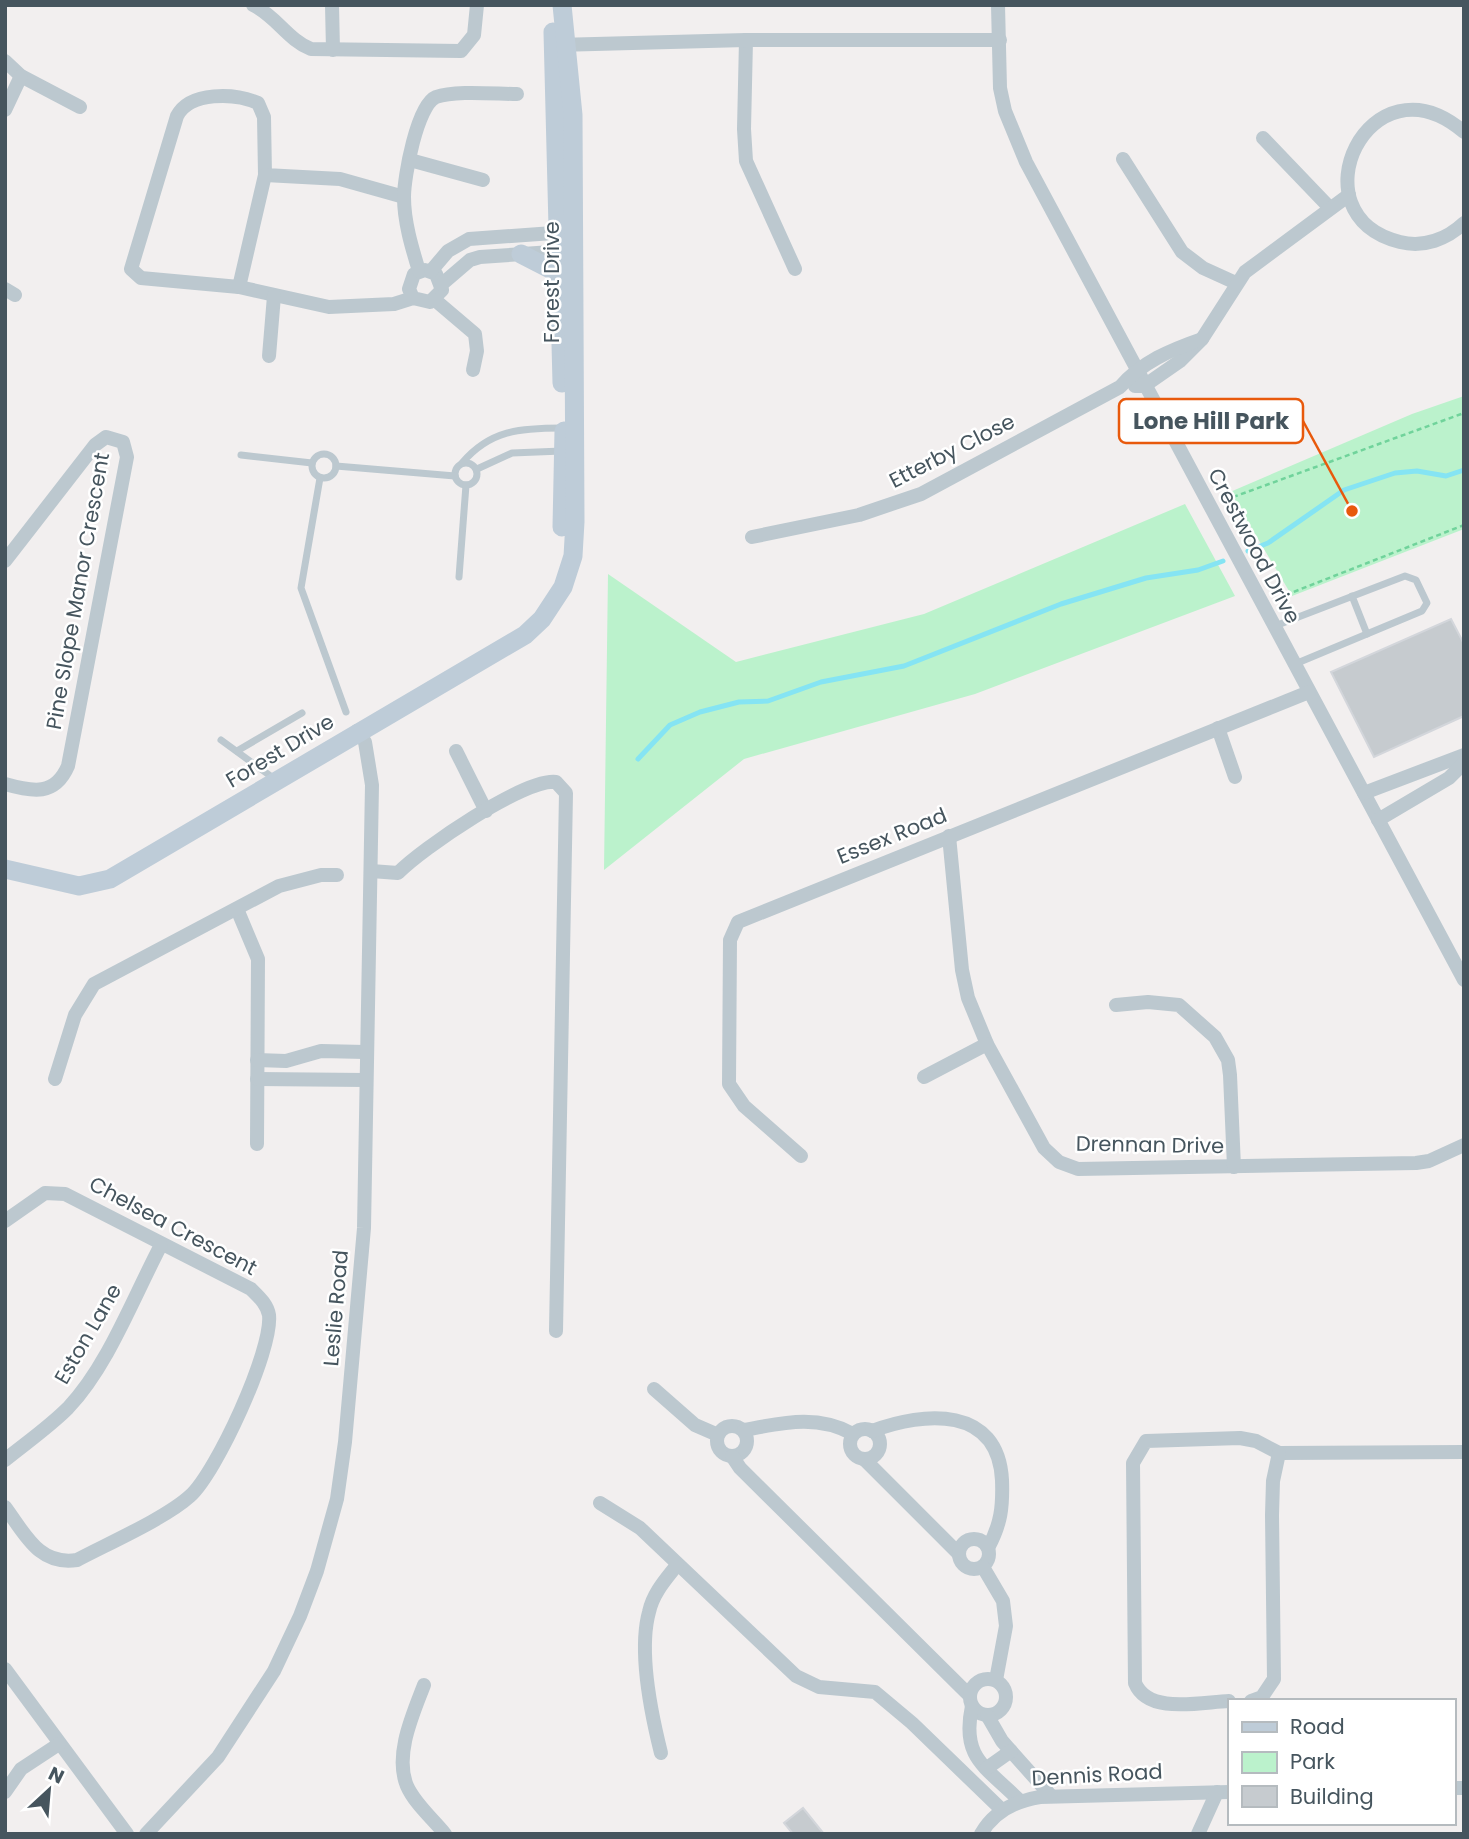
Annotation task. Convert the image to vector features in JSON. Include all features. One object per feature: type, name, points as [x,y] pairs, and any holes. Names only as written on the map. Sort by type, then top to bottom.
[{"type":"street","points":[[253,5],[271,16],[302,45],[333,50],[461,51],[474,36],[477,5]]},
{"type":"street","points":[[332,5],[333,50]]},
{"type":"street","name":"Forest Drive","points":[[552,5],[560,45]]},
{"type":"street","name":"Forest Drive","points":[[5,869],[64,884],[98,883],[119,874],[357,731],[525,635],[542,619],[556,597],[570,451],[560,45],[562,5]]},
{"type":"street","name":"Crestwood Drive","points":[[998,5],[1000,88],[1011,128],[1026,162],[1464,981]]},
{"type":"street","points":[[746,40],[746,161],[794,269]]},
{"type":"street","points":[[560,45],[746,40],[1000,40]]},
{"type":"street","points":[[5,61],[20,76],[80,107]]},
{"type":"street","points":[[5,110],[20,76]]},
{"type":"street","points":[[442,284],[425,271],[404,197],[410,160],[424,110],[436,97],[517,94]]},
{"type":"street","points":[[239,287],[265,175],[264,117],[258,103],[249,99],[195,99],[181,107],[132,261],[131,269],[141,278],[239,287],[329,307],[394,304],[413,298],[424,303],[435,300]]},
{"type":"street","points":[[1464,132],[1440,115],[1411,109],[1391,113],[1373,123],[1359,137],[1349,155],[1346,175],[1349,195],[1357,214],[1371,229],[1388,240],[1407,244],[1427,243],[1446,237],[1464,223]]},
{"type":"street","points":[[1263,138],[1330,208]]},
{"type":"street","points":[[1123,159],[1182,252],[1203,268],[1236,284]]},
{"type":"street","points":[[410,160],[483,180]]},
{"type":"street","points":[[265,175],[340,179],[404,197]]},
{"type":"street","points":[[1144,386],[1180,361],[1202,339],[1236,284],[1259,259],[1349,195]]},
{"type":"street","points":[[413,298],[409,283],[448,251],[469,239],[565,242]]},
{"type":"street","points":[[435,300],[442,284],[470,260],[521,254],[565,242]]},
{"type":"street","name":"Forest Drive","points":[[565,242],[558,273],[570,428]]},
{"type":"street","points":[[521,254],[558,273]]},
{"type":"street","points":[[269,356],[274,296]]},
{"type":"street","points":[[435,300],[475,334],[477,351],[473,370]]},
{"type":"street","points":[[1136,369],[1176,348],[1202,339]]},
{"type":"street","name":"Etterby Close","points":[[752,537],[859,515],[921,494],[1120,387],[1136,369]]},
{"type":"street","name":"Etterby Close","points":[[1120,387],[1144,386]]},
{"type":"street","name":"Pine Slope Manor Crescent","points":[[5,561],[95,445],[106,437],[123,442],[127,457],[68,766],[52,788],[38,792],[5,784]]},
{"type":"street","name":"Essex Road","points":[[801,1156],[744,1106],[729,1084],[733,930],[745,918],[1309,692]]},
{"type":"street","points":[[1218,728],[1235,777]]},
{"type":"street","name":"Leslie Road","points":[[146,1834],[197,1782],[243,1723],[288,1643],[317,1571],[337,1499],[345,1442],[363,1247],[365,1052],[371,871],[370,761],[365,742],[357,731]]},
{"type":"street","points":[[456,751],[486,811]]},
{"type":"street","points":[[1364,793],[1461,763]]},
{"type":"street","points":[[1378,820],[1432,789],[1461,763]]},
{"type":"street","points":[[371,871],[398,873],[441,837],[486,811],[549,781],[556,782],[566,793],[556,1331]]},
{"type":"street","name":"Drennan Drive","points":[[948,836],[964,984],[987,1044],[1044,1148],[1059,1162],[1079,1170],[1416,1163],[1429,1161],[1464,1145]]},
{"type":"street","points":[[55,1079],[75,1015],[94,984],[279,886],[321,875],[337,875]]},
{"type":"street","points":[[237,909],[258,960],[257,1144]]},
{"type":"street","points":[[1116,1005],[1148,1002],[1179,1005],[1214,1037],[1228,1060],[1234,1167]]},
{"type":"street","points":[[924,1077],[987,1044]]},
{"type":"street","points":[[257,1060],[286,1061],[321,1051],[365,1052]]},
{"type":"street","points":[[257,1079],[365,1080]]},
{"type":"street","name":"Chelsea Crescent","points":[[5,1221],[45,1193],[57,1192],[72,1196],[161,1245],[251,1289],[267,1307],[269,1317],[262,1349],[235,1424],[190,1496],[77,1560],[65,1562],[42,1555],[5,1507]]},
{"type":"street","name":"Eston Lane","points":[[5,1460],[66,1410],[80,1394],[100,1363],[161,1245]]},
{"type":"street","points":[[654,1390],[695,1425],[718,1435]]},
{"type":"street","points":[[953,1418],[971,1424],[987,1438],[1001,1460],[1003,1505],[1002,1520],[988,1548],[989,1559],[983,1567],[973,1570],[964,1566],[958,1553],[864,1460],[852,1453],[849,1444],[853,1434],[862,1429],[872,1431],[899,1421],[953,1418]]},
{"type":"street","points":[[718,1435],[729,1426],[744,1430],[799,1420],[837,1425],[853,1434]]},
{"type":"street","points":[[732,1457],[741,1454],[747,1445],[744,1430]]},
{"type":"street","points":[[864,1460],[874,1457],[880,1449],[879,1438],[872,1431]]},
{"type":"street","points":[[718,1435],[719,1450],[732,1457],[987,1715],[1011,1751],[1051,1796]]},
{"type":"street","points":[[1228,1701],[1160,1703],[1147,1698],[1137,1688],[1133,1463],[1146,1441],[1241,1438],[1256,1441],[1279,1453],[1464,1452]]},
{"type":"street","points":[[1256,1699],[1262,1697],[1274,1679],[1272,1492],[1279,1453]]},
{"type":"street","points":[[600,1503],[640,1528],[796,1676],[819,1687],[875,1692],[912,1723],[1002,1810]]},
{"type":"street","points":[[958,1553],[962,1544],[971,1539],[981,1540],[988,1548]]},
{"type":"street","points":[[661,1753],[653,1718],[647,1662],[649,1612],[657,1590],[677,1565]]},
{"type":"street","points":[[983,1567],[1003,1601],[1006,1626],[996,1680]]},
{"type":"street","points":[[5,1669],[127,1834]]},
{"type":"street","points":[[996,1680],[979,1681],[971,1701],[967,1731],[969,1746],[1019,1801]]},
{"type":"street","points":[[987,1715],[999,1711],[1006,1701],[1004,1689],[996,1680]]},
{"type":"street","points":[[424,1685],[405,1746],[405,1774],[412,1795],[445,1834]]},
{"type":"street","points":[[5,1792],[21,1769],[59,1744]]},
{"type":"street","points":[[987,1768],[1011,1751]]},
{"type":"street","points":[[1198,1834],[1223,1792]]},
{"type":"street","name":"Dennis Road","points":[[981,1834],[1002,1810],[1019,1801],[1051,1796],[1223,1792]]},
{"type":"lane","points":[[455,476],[457,468],[481,444],[501,433],[520,429],[570,428]]},
{"type":"lane","points":[[477,469],[512,453],[570,451]]},
{"type":"lane","points":[[241,455],[312,463],[323,454],[331,457],[336,466]]},
{"type":"lane","points":[[462,463],[467,462],[477,469]]},
{"type":"lane","points":[[312,463],[312,469],[320,478]]},
{"type":"lane","points":[[336,466],[455,476],[466,485]]},
{"type":"lane","points":[[320,478],[331,476],[336,466]]},
{"type":"lane","points":[[466,485],[476,480],[477,469]]},
{"type":"lane","points":[[320,478],[301,588],[346,712]]},
{"type":"lane","points":[[459,577],[466,485]]},
{"type":"lane","points":[[1274,627],[1352,596],[1411,577],[1416,580],[1427,603],[1422,611],[1294,664]]},
{"type":"lane","points":[[1352,596],[1367,634]]},
{"type":"lane","points":[[237,751],[302,713]]},
{"type":"lane","points":[[221,740],[276,780]]},
{"type":"path","points":[[1209,506],[1464,413]]},
{"type":"path","points":[[1262,604],[1464,524]]},
{"type":"green space","points":[[1464,396],[1464,529],[1292,596],[1230,492],[1412,414]]},
{"type":"green space","points":[[1185,504],[1235,596],[975,694],[744,759],[604,870],[608,574],[736,662],[924,614]]},
{"type":"building","points":[[1451,619],[1464,644],[1464,716],[1374,757],[1331,672]]},
{"type":"building","points":[[803,1808],[824,1834],[793,1834],[784,1823]]},
{"type":"waterway","points":[[1248,551],[1268,543],[1344,490],[1395,473],[1417,471],[1446,476],[1464,470]]},
{"type":"waterway","points":[[638,759],[670,725],[700,712],[739,702],[768,701],[821,682],[904,666],[1061,604],[1146,578],[1198,570],[1223,561]]},
{"type":"place","name":"Lone Hill Park","points":[[1352,511]]}]
